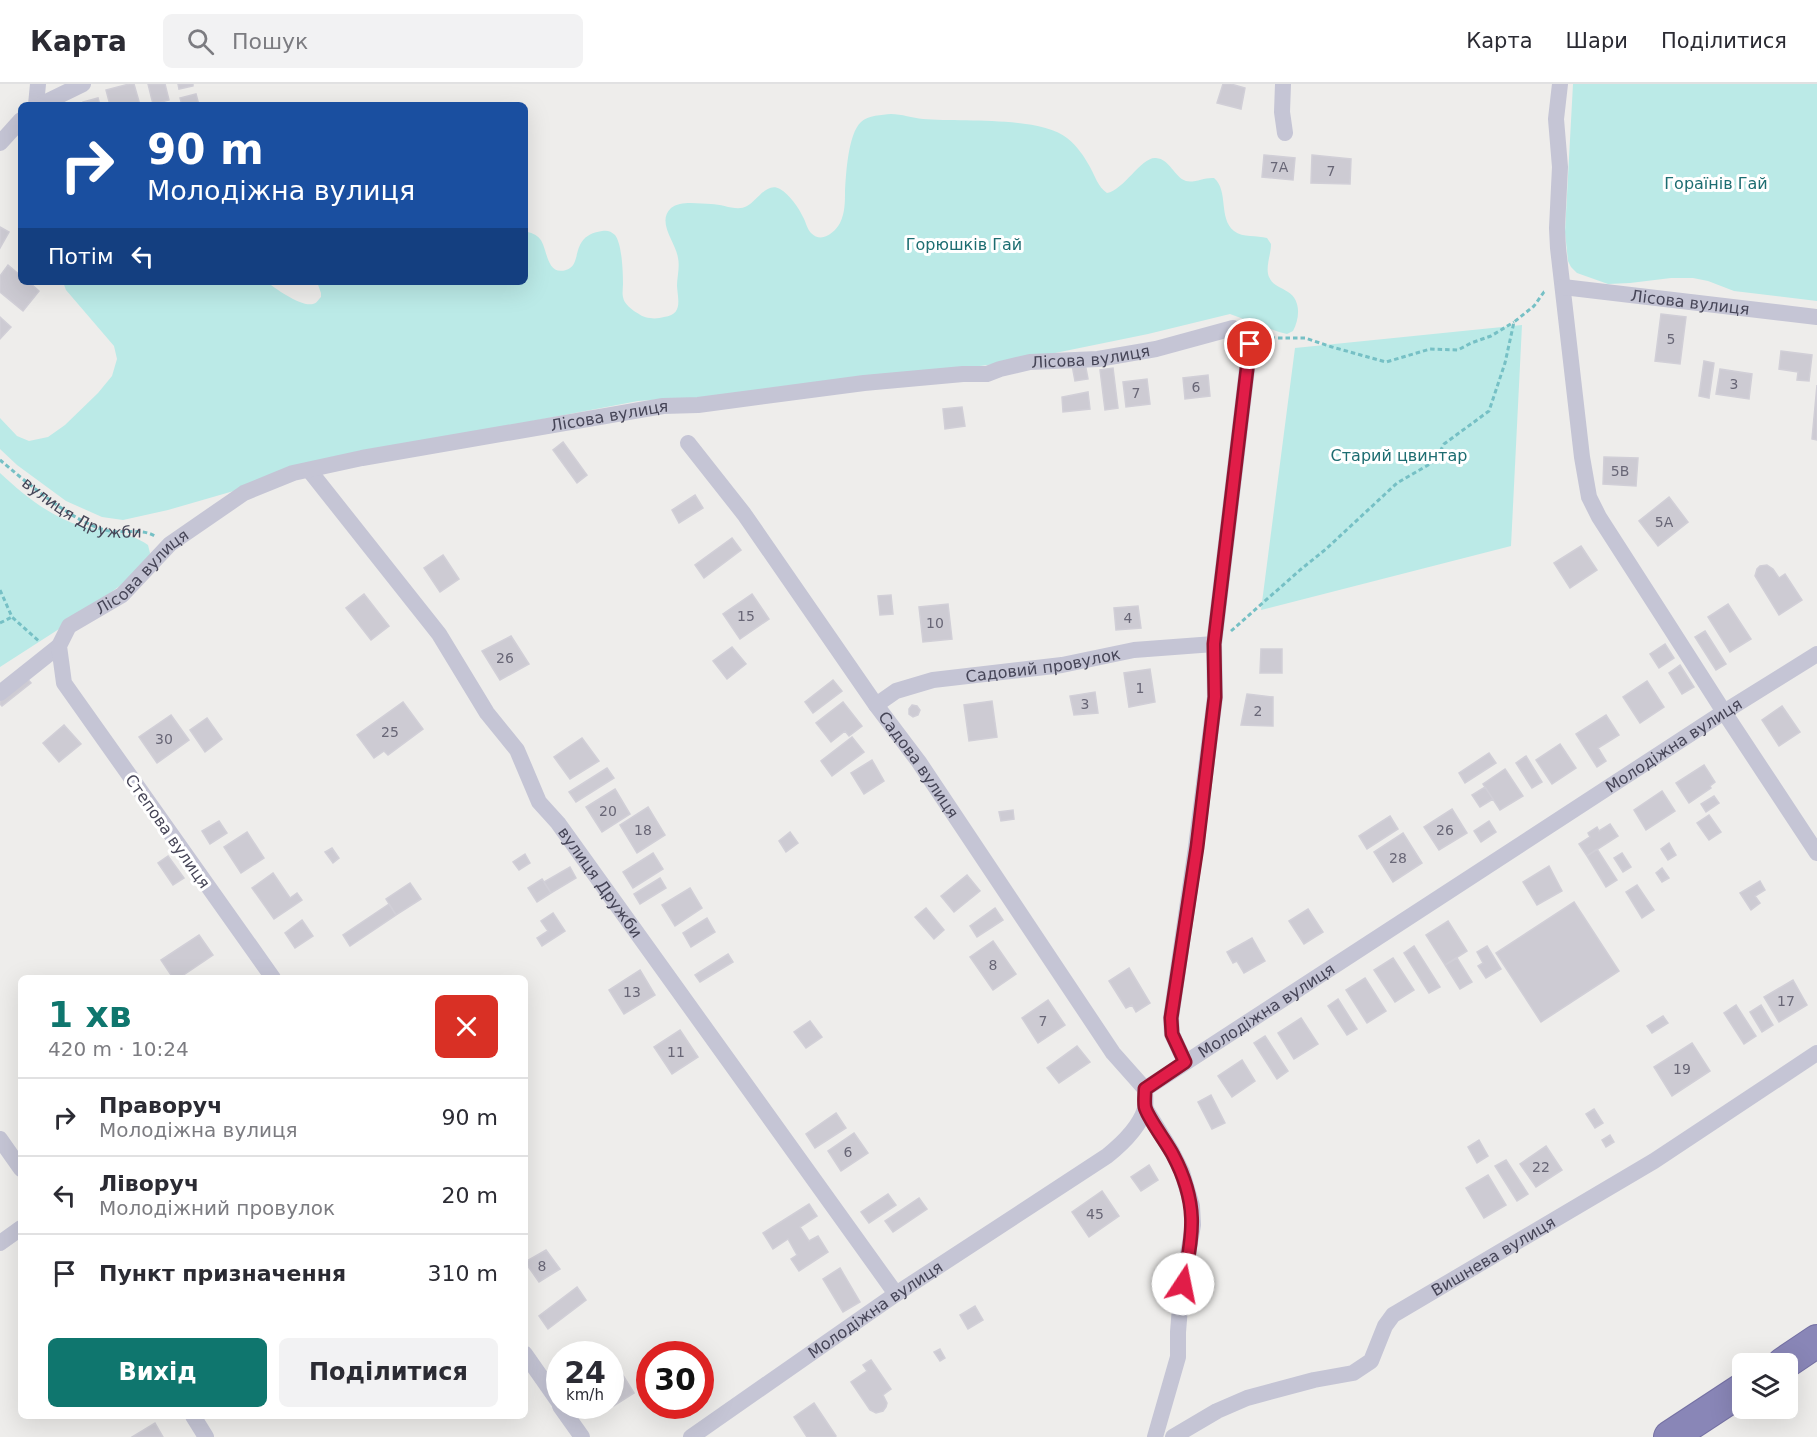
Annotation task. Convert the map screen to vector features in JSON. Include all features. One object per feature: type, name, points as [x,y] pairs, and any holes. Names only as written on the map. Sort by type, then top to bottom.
[{"type":"highway","points":[[1798,1354],[1817,1341]]},
{"type":"highway","points":[[1670,1437],[1732,1396]]},
{"type":"street","points":[[38,84],[38,102]]},
{"type":"street","points":[[44,102],[83,84]]},
{"type":"street","points":[[1283,84],[1282,112],[1285,133]]},
{"type":"street","points":[[1560,84],[1556,118],[1560,167],[1557,228],[1582,457],[1589,497],[1599,518],[1817,853]]},
{"type":"street","points":[[0,143],[18,123]]},
{"type":"street","name":"Лісова вулиця","points":[[1563,287],[1817,317]]},
{"type":"street","name":"Лісова вулиця","points":[[0,693],[59,646],[69,626],[122,595],[170,544],[244,493],[293,473],[418,448],[663,406],[698,405],[864,383],[987,374],[1030,362],[1098,359],[1156,349],[1233,328],[1249,341]]},
{"type":"street","points":[[1185,1062],[1172,1034],[1171,1018],[1197,847],[1215,697],[1214,644],[1249,341]]},
{"type":"street","name":"Садова вулиця","points":[[688,443],[744,514],[876,705],[919,762],[1113,1053],[1145,1089]]},
{"type":"street","name":"вулиця Дружби","points":[[309,470],[439,634],[487,713],[517,750],[539,802],[558,823],[896,1294]]},
{"type":"street","name":"Садовий провулок","points":[[876,705],[896,691],[933,680],[1062,665],[1134,650],[1214,644]]},
{"type":"street","name":"Степова вулиця","points":[[59,646],[64,683],[271,975]]},
{"type":"street","name":"Молодіжна вулиця","points":[[1145,1089],[1724,712],[1817,654]]},
{"type":"street","name":"Вишнева вулиця","points":[[1173,1437],[1217,1411],[1247,1398],[1314,1380],[1353,1373],[1363,1368],[1371,1361],[1385,1326],[1393,1315],[1654,1161],[1817,1053]]},
{"type":"street","points":[[1145,1089],[1145,1108],[1182,1172],[1191,1206],[1192,1224],[1181,1302],[1178,1357],[1155,1437]]},
{"type":"street","name":"Молодіжна вулиця","points":[[692,1437],[896,1294],[1107,1156],[1126,1139],[1145,1108]]},
{"type":"street","points":[[0,1139],[18,1165]]},
{"type":"street","points":[[0,1243],[18,1230]]},
{"type":"street","points":[[528,1358],[546,1385]]},
{"type":"street","points":[[195,1419],[206,1437]]},
{"type":"street","points":[[570,1419],[582,1437]]},
{"type":"path","points":[[1249,341],[1305,338],[1386,362],[1430,349],[1458,350],[1491,336],[1514,322],[1534,306],[1544,292],[1563,287]]},
{"type":"path","points":[[1214,644],[1326,549],[1397,483],[1435,461],[1444,444],[1489,411],[1505,363],[1514,322]]},
{"type":"path","name":"вулиця Дружби","points":[[0,460],[47,497],[94,526],[119,532],[146,531],[170,544]]},
{"type":"path","points":[[0,590],[12,617],[47,647],[59,646]]},
{"type":"path","points":[[0,623],[12,617]]},
{"type":"green space","name":"Гораїнів Гай","points":[[1573,84],[1817,84],[1817,301],[1734,291],[1693,278],[1608,284],[1577,273],[1568,261],[1565,232]]},
{"type":"green space","name":"Горюшків Гай","points":[[891,114],[923,119],[998,121],[1038,126],[1055,131],[1077,148],[1099,185],[1107,193],[1120,186],[1145,162],[1156,158],[1165,161],[1178,176],[1186,181],[1214,178],[1219,183],[1229,226],[1242,235],[1267,238],[1271,244],[1269,277],[1275,284],[1292,295],[1297,304],[1298,315],[1293,331],[1287,334],[1279,332],[1230,314],[1148,334],[1011,362],[800,389],[739,401],[664,399],[638,401],[496,428],[251,486],[168,510],[123,520],[102,517],[66,501],[17,465],[0,449],[0,418],[17,436],[29,441],[48,437],[65,425],[112,376],[117,359],[114,346],[64,285],[271,285],[302,303],[313,304],[321,297],[318,285],[528,285],[528,232],[540,239],[548,260],[559,271],[571,267],[580,244],[585,238],[591,234],[606,231],[615,235],[619,245],[623,295],[626,303],[644,317],[661,318],[670,316],[678,306],[679,261],[665,220],[671,208],[691,203],[743,208],[766,190],[775,187],[783,191],[793,202],[801,213],[808,230],[815,236],[824,237],[832,233],[843,215],[846,175],[853,135],[861,122],[875,116]]},
{"type":"green space","name":"Старий цвинтар","points":[[1522,325],[1511,546],[1261,610],[1295,348]]},
{"type":"green space","points":[[0,473],[28,497],[58,517],[81,526],[141,540],[148,545],[150,553],[147,566],[73,620],[0,667]]},
{"type":"building","points":[[134,84],[139,102],[109,102],[106,90]]},
{"type":"building","points":[[148,84],[165,84],[169,100],[152,102]]},
{"type":"building","points":[[178,84],[193,84],[193,86],[179,89]]},
{"type":"building","points":[[1223,84],[1245,88],[1241,109],[1217,103]]},
{"type":"building","points":[[196,94],[198,102],[181,102],[180,98]]},
{"type":"building","points":[[98,98],[99,102],[83,102]]},
{"type":"building","points":[[1264,155],[1295,158],[1293,180],[1262,177]]},
{"type":"building","points":[[1312,155],[1351,159],[1350,184],[1311,183]]},
{"type":"building","points":[[0,227],[9,232],[0,248]]},
{"type":"building","points":[[8,265],[18,273],[18,285],[32,285],[39,291],[23,311],[0,292],[0,276]]},
{"type":"building","points":[[1661,314],[1686,317],[1680,364],[1655,361]]},
{"type":"building","points":[[0,317],[11,327],[0,339]]},
{"type":"building","points":[[1781,351],[1812,355],[1809,381],[1797,380],[1798,372],[1779,369]]},
{"type":"building","points":[[1704,361],[1714,363],[1709,398],[1699,396]]},
{"type":"building","points":[[1085,363],[1088,379],[1075,381],[1072,365]]},
{"type":"building","points":[[1113,368],[1118,408],[1105,410],[1100,370]]},
{"type":"building","points":[[1720,369],[1752,374],[1749,399],[1716,394]]},
{"type":"building","points":[[1208,375],[1210,396],[1185,399],[1183,378]]},
{"type":"building","points":[[1147,379],[1150,404],[1126,407],[1123,382]]},
{"type":"building","points":[[1817,385],[1817,440],[1812,439]]},
{"type":"building","points":[[1088,392],[1090,409],[1063,412],[1062,397]]},
{"type":"building","points":[[962,407],[965,426],[945,429],[943,409]]},
{"type":"building","points":[[563,442],[587,475],[577,483],[553,450]]},
{"type":"building","points":[[1604,457],[1638,458],[1636,486],[1603,484]]},
{"type":"building","points":[[695,495],[703,508],[679,523],[672,510]]},
{"type":"building","points":[[1669,497],[1688,522],[1658,546],[1639,521]]},
{"type":"building","points":[[732,538],[741,550],[704,578],[695,565]]},
{"type":"building","points":[[1581,546],[1597,570],[1570,588],[1554,563]]},
{"type":"building","points":[[443,555],[459,579],[440,592],[424,568]]},
{"type":"building","points":[[1767,565],[1779,578],[1785,574],[1802,600],[1779,615],[1755,576],[1760,566]]},
{"type":"building","points":[[364,594],[389,626],[371,640],[346,608]]},
{"type":"building","points":[[752,594],[769,619],[740,639],[723,614]]},
{"type":"building","points":[[891,595],[893,614],[880,615],[878,596]]},
{"type":"building","points":[[948,604],[952,639],[923,642],[919,607]]},
{"type":"building","points":[[1728,604],[1751,639],[1730,652],[1708,617]]},
{"type":"building","points":[[1138,606],[1141,628],[1116,630],[1114,608]]},
{"type":"building","points":[[1705,631],[1726,664],[1716,670],[1695,637]]},
{"type":"building","points":[[511,636],[529,664],[500,680],[482,651]]},
{"type":"building","points":[[1665,644],[1674,658],[1659,668],[1650,654]]},
{"type":"building","points":[[732,647],[746,664],[727,679],[713,661]]},
{"type":"building","points":[[1261,649],[1282,649],[1282,673],[1260,673]]},
{"type":"building","points":[[1680,665],[1694,687],[1682,694],[1669,673]]},
{"type":"building","points":[[1150,669],[1155,702],[1129,707],[1124,673]]},
{"type":"building","points":[[25,676],[31,683],[2,706],[0,697]]},
{"type":"building","points":[[833,680],[842,691],[813,713],[805,702]]},
{"type":"building","points":[[1647,681],[1664,707],[1640,723],[1623,697]]},
{"type":"building","points":[[1095,692],[1098,713],[1074,715],[1070,696]]},
{"type":"building","points":[[1247,694],[1273,697],[1273,726],[1241,725]]},
{"type":"building","points":[[992,701],[997,737],[969,741],[964,705]]},
{"type":"building","points":[[403,702],[423,729],[388,755],[384,751],[374,758],[357,735]]},
{"type":"building","points":[[843,702],[862,726],[849,736],[845,731],[831,742],[816,723]]},
{"type":"building","points":[[912,705],[917,706],[920,710],[918,715],[913,717],[909,714]]},
{"type":"building","points":[[1782,706],[1800,732],[1779,746],[1762,720]]},
{"type":"building","points":[[171,715],[189,740],[157,763],[139,737]]},
{"type":"building","points":[[1606,715],[1619,735],[1598,748],[1606,761],[1597,767],[1576,734]]},
{"type":"building","points":[[207,718],[222,739],[205,752],[190,730]]},
{"type":"building","points":[[64,725],[81,744],[59,762],[43,743]]},
{"type":"building","points":[[852,737],[864,752],[832,776],[821,761]]},
{"type":"building","points":[[582,738],[599,761],[570,779],[554,757]]},
{"type":"building","points":[[1560,744],[1576,768],[1552,784],[1536,760]]},
{"type":"building","points":[[1489,753],[1496,763],[1465,783],[1459,773]]},
{"type":"building","points":[[1526,756],[1542,782],[1532,788],[1516,763]]},
{"type":"building","points":[[872,760],[884,781],[864,794],[851,773]]},
{"type":"building","points":[[1704,765],[1715,782],[1710,786],[1711,788],[1689,803],[1676,783]]},
{"type":"building","points":[[607,768],[614,778],[576,802],[569,792]]},
{"type":"building","points":[[1505,769],[1523,796],[1500,810],[1483,784]]},
{"type":"building","points":[[1485,787],[1493,799],[1480,807],[1472,795]]},
{"type":"building","points":[[615,789],[630,814],[602,832],[586,807]]},
{"type":"building","points":[[1662,791],[1675,811],[1646,830],[1634,810]]},
{"type":"building","points":[[1714,796],[1719,803],[1706,812],[1701,804]]},
{"type":"building","points":[[648,807],[665,835],[637,853],[620,825]]},
{"type":"building","points":[[1452,809],[1467,833],[1439,850],[1424,827]]},
{"type":"building","points":[[1013,810],[1014,819],[1001,821],[999,812]]},
{"type":"building","points":[[1709,815],[1721,832],[1709,840],[1697,823]]},
{"type":"building","points":[[1390,816],[1398,829],[1367,849],[1359,836]]},
{"type":"building","points":[[219,821],[227,833],[210,844],[202,831]]},
{"type":"building","points":[[1489,821],[1496,832],[1481,842],[1474,831]]},
{"type":"building","points":[[1610,824],[1618,836],[1587,856],[1579,844],[1590,837],[1588,833],[1597,827],[1599,831]]},
{"type":"building","points":[[247,832],[264,858],[241,873],[224,847]]},
{"type":"building","points":[[790,832],[798,843],[786,852],[779,841]]},
{"type":"building","points":[[1403,833],[1422,863],[1393,882],[1374,852]]},
{"type":"building","points":[[1669,843],[1676,855],[1668,860],[1661,849]]},
{"type":"building","points":[[332,848],[339,858],[333,863],[325,852]]},
{"type":"building","points":[[1597,849],[1617,880],[1606,887],[1587,856]]},
{"type":"building","points":[[653,853],[663,869],[633,888],[623,872]]},
{"type":"building","points":[[1622,853],[1631,867],[1623,872],[1614,858]]},
{"type":"building","points":[[525,854],[530,863],[519,870],[513,862]]},
{"type":"building","points":[[168,856],[184,878],[173,885],[158,863]]},
{"type":"building","points":[[1549,866],[1562,891],[1537,905],[1523,882]]},
{"type":"building","points":[[570,867],[576,878],[551,893],[544,882]]},
{"type":"building","points":[[1662,868],[1669,878],[1662,882],[1656,873]]},
{"type":"building","points":[[273,873],[290,898],[297,893],[302,900],[274,919],[252,888]]},
{"type":"building","points":[[967,875],[980,891],[954,912],[941,896]]},
{"type":"building","points":[[660,878],[666,888],[640,904],[634,894]]},
{"type":"building","points":[[542,879],[551,893],[537,902],[528,888]]},
{"type":"building","points":[[1760,881],[1765,890],[1755,896],[1760,903],[1751,910],[1740,893]]},
{"type":"building","points":[[410,883],[421,899],[396,915],[386,899]]},
{"type":"building","points":[[1637,885],[1654,910],[1642,918],[1626,892]]},
{"type":"building","points":[[690,888],[702,908],[675,926],[662,905]]},
{"type":"building","points":[[1574,902],[1619,971],[1541,1022],[1496,953]]},
{"type":"building","points":[[389,904],[396,915],[350,946],[343,935]]},
{"type":"building","points":[[926,908],[944,930],[934,939],[915,917]]},
{"type":"building","points":[[995,908],[1003,920],[977,937],[970,926]]},
{"type":"building","points":[[1308,909],[1323,932],[1304,944],[1289,921]]},
{"type":"building","points":[[553,913],[565,931],[542,946],[537,938],[548,931],[541,921]]},
{"type":"building","points":[[707,918],[715,932],[691,947],[683,933]]},
{"type":"building","points":[[302,920],[313,936],[295,948],[285,933]]},
{"type":"building","points":[[1448,921],[1467,951],[1445,965],[1426,935]]},
{"type":"building","points":[[199,935],[213,955],[183,975],[171,975],[161,960]]},
{"type":"building","points":[[1252,938],[1265,961],[1244,973],[1237,961],[1233,963],[1227,952]]},
{"type":"building","points":[[993,941],[1016,974],[993,990],[970,957]]},
{"type":"building","points":[[1414,946],[1440,987],[1429,993],[1404,953]]},
{"type":"building","points":[[1487,946],[1501,969],[1486,978],[1478,966],[1483,963],[1477,952]]},
{"type":"building","points":[[728,954],[733,962],[700,982],[695,975]]},
{"type":"building","points":[[1393,958],[1414,990],[1395,1002],[1374,970]]},
{"type":"building","points":[[1457,958],[1472,982],[1460,989],[1445,965]]},
{"type":"building","points":[[1129,968],[1150,1003],[1136,1012],[1132,1005],[1126,1008],[1109,981]]},
{"type":"building","points":[[640,970],[655,995],[624,1014],[609,990]]},
{"type":"building","points":[[1365,978],[1386,1011],[1367,1023],[1346,990]]},
{"type":"building","points":[[1793,980],[1807,1005],[1779,1022],[1764,997]]},
{"type":"building","points":[[1338,999],[1357,1029],[1347,1035],[1328,1006]]},
{"type":"building","points":[[1048,1000],[1065,1025],[1038,1043],[1022,1018]]},
{"type":"building","points":[[1736,1005],[1756,1036],[1744,1044],[1724,1013]]},
{"type":"building","points":[[1761,1005],[1773,1025],[1762,1032],[1750,1012]]},
{"type":"building","points":[[1663,1016],[1668,1023],[1652,1033],[1647,1026]]},
{"type":"building","points":[[1301,1018],[1318,1044],[1294,1059],[1278,1033]]},
{"type":"building","points":[[810,1021],[822,1037],[806,1048],[794,1032]]},
{"type":"building","points":[[680,1030],[698,1057],[672,1074],[654,1047]]},
{"type":"building","points":[[1265,1036],[1288,1071],[1277,1079],[1254,1043]]},
{"type":"building","points":[[1692,1043],[1710,1071],[1672,1096],[1654,1067]]},
{"type":"building","points":[[1077,1046],[1090,1062],[1059,1083],[1047,1068]]},
{"type":"building","points":[[1242,1060],[1255,1081],[1232,1097],[1218,1076]]},
{"type":"building","points":[[1211,1095],[1225,1123],[1212,1129],[1198,1102]]},
{"type":"building","points":[[1594,1109],[1603,1123],[1595,1128],[1586,1114]]},
{"type":"building","points":[[836,1113],[846,1128],[815,1148],[806,1134]]},
{"type":"building","points":[[854,1133],[868,1153],[841,1171],[828,1151]]},
{"type":"building","points":[[1610,1135],[1614,1142],[1606,1147],[1602,1140]]},
{"type":"building","points":[[1479,1140],[1488,1156],[1477,1163],[1468,1147]]},
{"type":"building","points":[[1546,1146],[1562,1170],[1536,1187],[1520,1164]]},
{"type":"building","points":[[1506,1160],[1528,1194],[1517,1201],[1495,1166]]},
{"type":"building","points":[[1149,1165],[1158,1180],[1141,1191],[1131,1177]]},
{"type":"building","points":[[1488,1175],[1506,1205],[1484,1218],[1466,1188]]},
{"type":"building","points":[[1102,1191],[1119,1216],[1089,1237],[1072,1212]]},
{"type":"building","points":[[888,1194],[896,1205],[869,1223],[861,1212]]},
{"type":"building","points":[[919,1198],[927,1209],[893,1232],[885,1221]]},
{"type":"building","points":[[809,1204],[817,1216],[800,1227],[809,1241],[818,1236],[828,1252],[799,1271],[791,1259],[797,1255],[788,1239],[773,1249],[763,1233]]},
{"type":"building","points":[[546,1250],[560,1269],[539,1282],[528,1266],[528,1260]]},
{"type":"building","points":[[840,1268],[860,1302],[843,1312],[823,1279]]},
{"type":"building","points":[[577,1287],[586,1300],[548,1329],[539,1316]]},
{"type":"building","points":[[975,1306],[983,1320],[968,1329],[960,1315]]},
{"type":"building","points":[[940,1349],[945,1358],[940,1361],[934,1352]]},
{"type":"building","points":[[871,1360],[891,1389],[883,1395],[887,1403],[886,1407],[883,1411],[876,1413],[870,1410],[851,1382],[867,1371],[863,1365]]},
{"type":"building","points":[[624,1377],[634,1393],[624,1399]]},
{"type":"building","points":[[814,1403],[835,1437],[807,1437],[794,1417]]},
{"type":"building","points":[[155,1423],[163,1437],[132,1437]]},
{"type":"route","points":[[1183,1284],[1192,1224],[1188,1188],[1172,1152],[1145,1108],[1145,1089],[1185,1062],[1172,1034],[1171,1018],[1197,847],[1215,697],[1214,644],[1250,344]]}]
